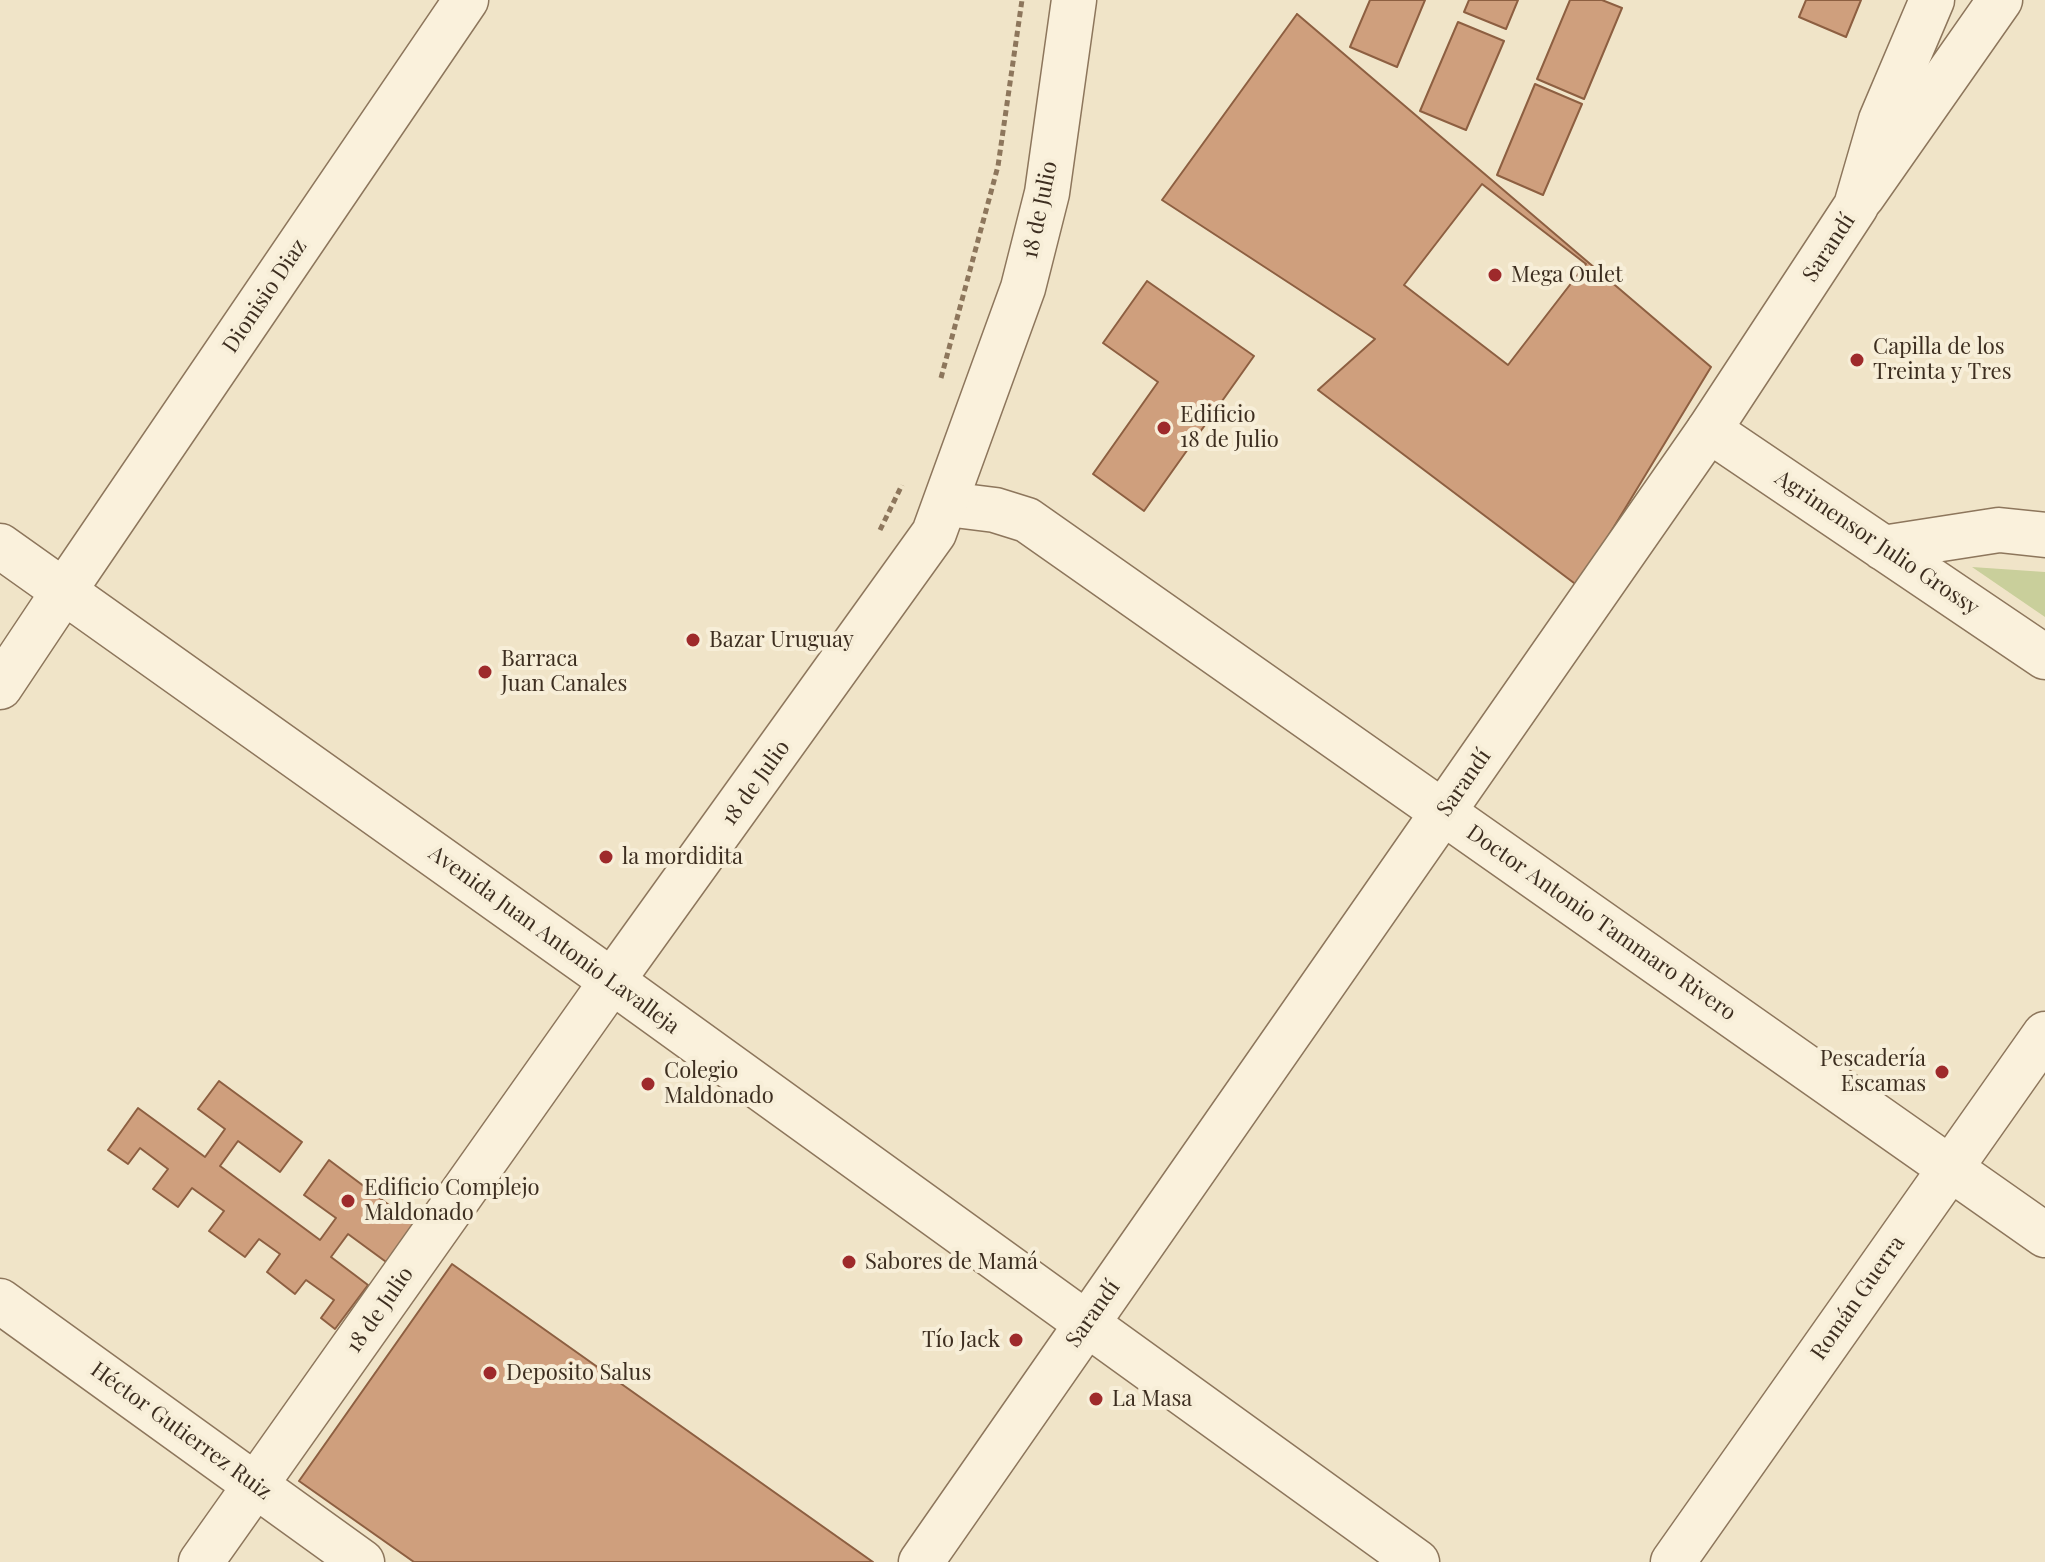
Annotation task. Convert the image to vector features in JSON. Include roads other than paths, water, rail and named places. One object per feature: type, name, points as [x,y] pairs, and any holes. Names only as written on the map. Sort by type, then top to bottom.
[{"type":"street","name":"Dionisio Diaz","points":[[0,687],[466,0]]},
{"type":"street","name":"18 de Julio","points":[[201,1562],[612,981],[918,559],[947,504],[1023,288],[1040,220],[1074,0]]},
{"type":"street","points":[[1856,206],[1881,120],[1932,0]]},
{"type":"street","name":"Sarandí","points":[[921,1562],[1709,430],[1856,206],[2000,0]]},
{"type":"street","name":"Agrimensor Julio Grossy","points":[[1709,430],[2045,657]]},
{"type":"street","name":"Doctor Antonio Tammaro Rivero","points":[[947,504],[995,510],[1027,520],[2045,1235]]},
{"type":"street","points":[[1883,548],[1999,530],[2045,535]]},
{"type":"street","name":"Avenida Juan Antonio Lavalleja","points":[[0,546],[612,981],[1417,1562]]},
{"type":"street","name":"Román Guerra","points":[[1673,1562],[2045,1034]]},
{"type":"street","name":"Héctor Gutierrez Ruiz","points":[[0,1301],[362,1562]]},
{"type":"place","name":"Mega Oulet","points":[[1495,275]]},
{"type":"place","name":"Capilla de los Treinta y Tres","points":[[1857,360]]},
{"type":"place","name":"Edificio 18 de Julio","points":[[1164,428]]},
{"type":"place","name":"Bazar Uruguay","points":[[693,640]]},
{"type":"place","name":"Barraca Juan Canales","points":[[485,672]]},
{"type":"place","name":"la mordidita","points":[[606,857]]},
{"type":"place","name":"Pescadería Escamas","points":[[1942,1072]]},
{"type":"place","name":"Colegio Maldonado","points":[[648,1084]]},
{"type":"place","name":"Edificio Complejo Maldonado","points":[[348,1201]]},
{"type":"place","name":"Sabores de Mamá","points":[[849,1262]]},
{"type":"place","name":"Tío Jack","points":[[1016,1340]]},
{"type":"place","name":"Deposito Salus","points":[[490,1373]]},
{"type":"place","name":"La Masa","points":[[1096,1399]]}]
